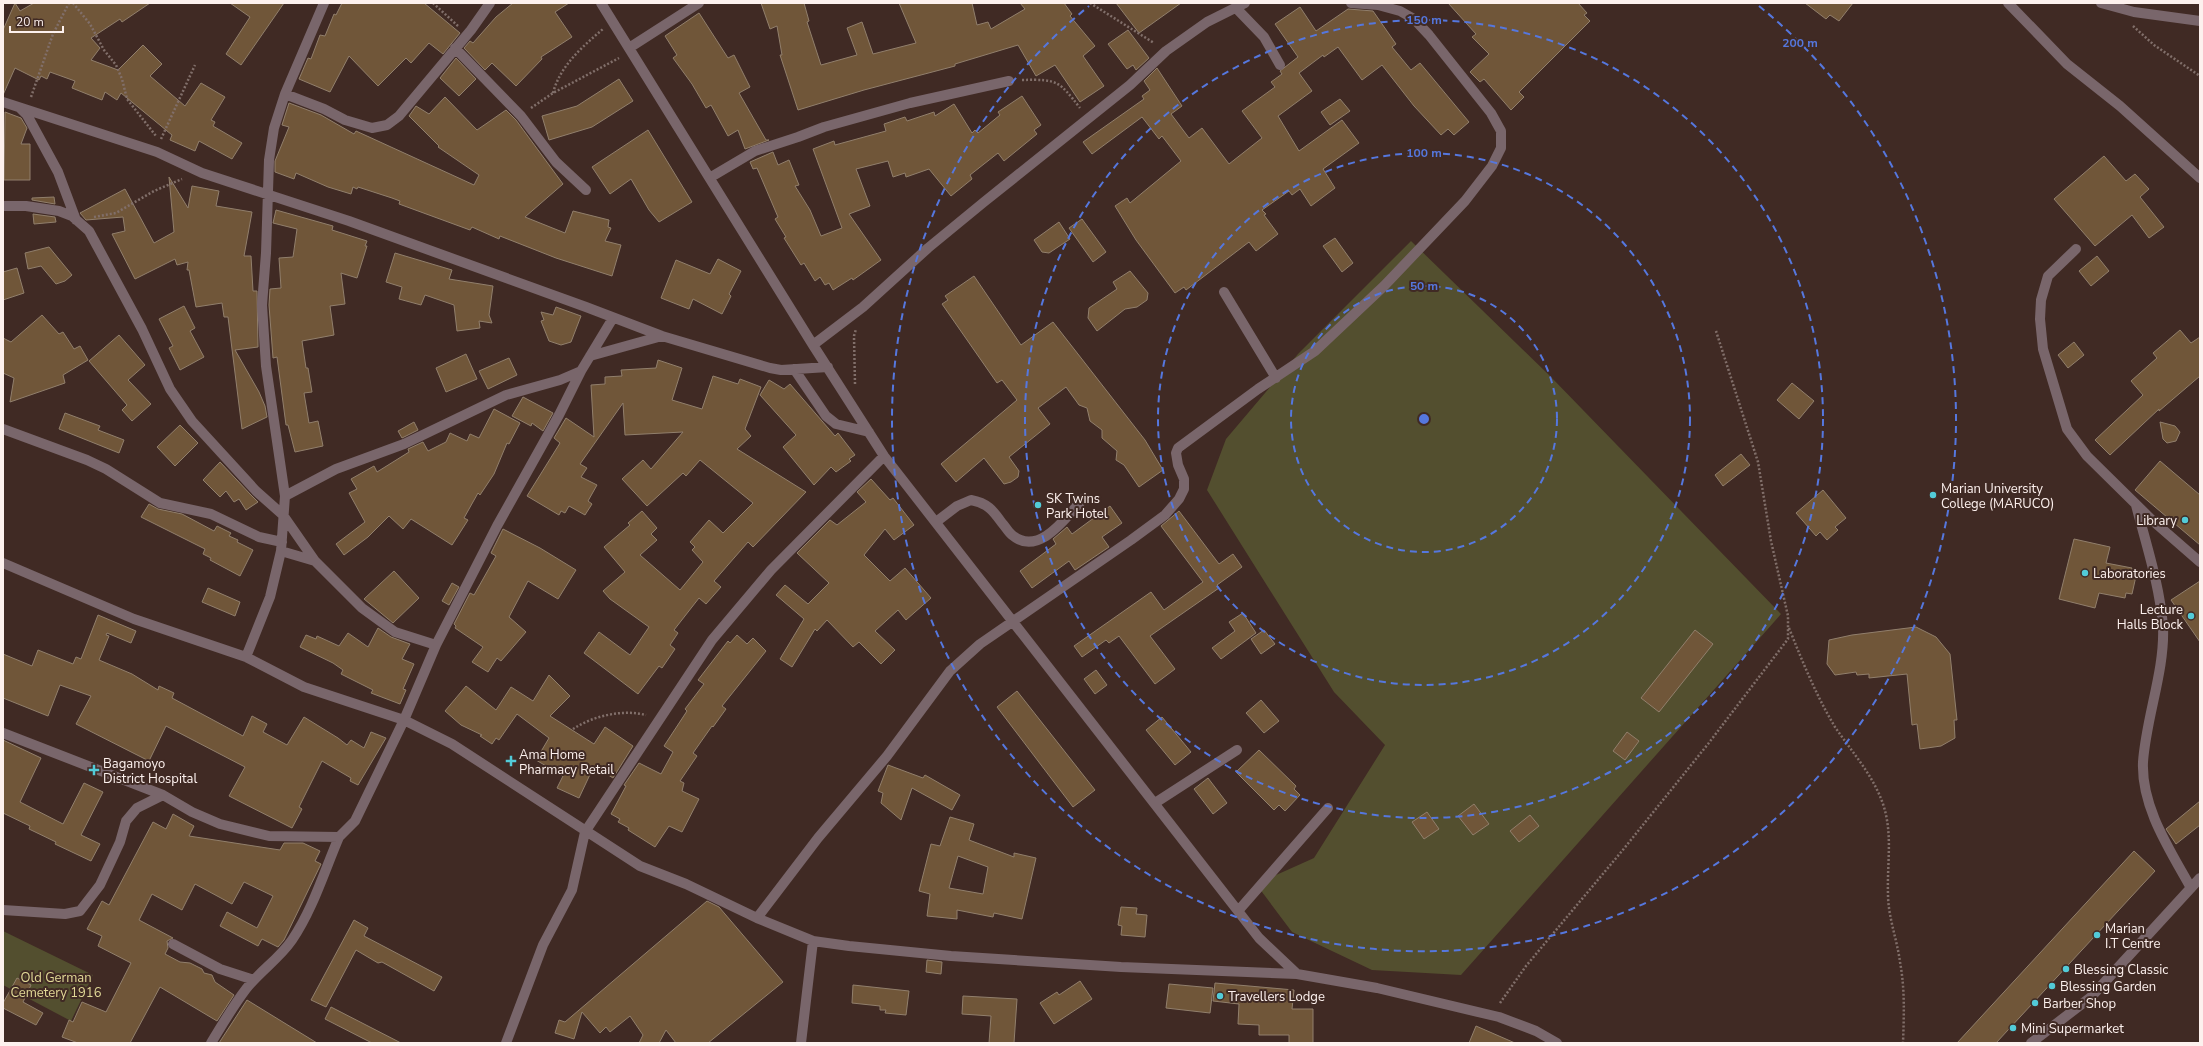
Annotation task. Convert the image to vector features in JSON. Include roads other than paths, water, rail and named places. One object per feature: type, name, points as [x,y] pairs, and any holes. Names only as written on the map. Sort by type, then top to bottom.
[{"type":"street","points":[[246,657],[270,597],[281,546],[285,496],[266,366],[262,305],[269,160],[274,128],[285,94],[324,3]]},
{"type":"street","points":[[285,94],[324,109],[361,126],[372,128],[387,125],[399,116],[467,34],[490,3]]},
{"type":"street","points":[[601,3],[813,345],[884,456],[1259,938],[1297,974]]},
{"type":"street","points":[[631,50],[699,3]]},
{"type":"street","points":[[813,345],[863,307],[928,248],[1130,85],[1166,51],[1208,22],[1245,3]]},
{"type":"street","points":[[757,918],[818,838],[887,756],[950,672],[980,644],[1165,515],[1179,499],[1184,489],[1184,479],[1176,457],[1178,448],[1315,351],[1384,286],[1465,201],[1492,166],[1501,148],[1501,131],[1491,113],[1429,35],[1414,19],[1400,10],[1378,5],[1351,3]]},
{"type":"street","points":[[2008,3],[2067,64],[2120,106],[2200,178]]},
{"type":"street","points":[[2101,3],[2134,12],[2200,21]]},
{"type":"street","points":[[1236,8],[1264,37],[1280,65]]},
{"type":"street","points":[[455,48],[522,116],[556,162],[586,190]]},
{"type":"street","points":[[710,177],[755,151],[824,127],[910,103],[1009,81]]},
{"type":"street","points":[[3,102],[156,152],[202,173],[268,196],[349,221],[662,336],[770,368],[794,369],[828,367]]},
{"type":"street","points":[[18,106],[27,115],[58,172],[74,215],[89,231],[96,242],[142,329],[170,389],[192,421],[256,491],[283,515],[315,561],[362,608],[395,632],[436,646]]},
{"type":"street","points":[[3,206],[26,206],[74,215]]},
{"type":"street","points":[[2076,249],[2048,276],[2040,313],[2043,349],[2067,429],[2087,456],[2136,505],[2200,562]]},
{"type":"street","points":[[1224,292],[1276,378]]},
{"type":"street","points":[[211,1043],[246,989],[280,956],[292,940],[306,915],[338,837],[355,821],[404,720],[436,646],[497,526],[559,415],[581,371],[613,318]]},
{"type":"street","points":[[590,356],[662,336]]},
{"type":"street","points":[[794,369],[826,416],[836,424],[869,432]]},
{"type":"street","points":[[285,496],[336,469],[404,444],[506,395],[560,380],[581,371]]},
{"type":"street","points":[[3,429],[87,460],[106,469],[160,503],[211,514],[315,561]]},
{"type":"street","points":[[506,1043],[543,945],[572,890],[585,832],[712,640],[755,587],[884,456]]},
{"type":"street","points":[[936,522],[957,506],[971,500],[989,506],[1012,535],[1027,542],[1035,541],[1048,536],[1083,499]]},
{"type":"street","points":[[2136,505],[2156,589],[2163,626],[2163,647],[2143,762],[2144,783],[2149,803],[2169,848],[2191,888]]},
{"type":"street","points":[[3,563],[140,622],[246,657],[304,687],[404,720],[452,744],[585,832],[640,866],[686,884],[757,918],[813,941],[951,956],[1121,967],[1297,974],[1377,988],[1493,1015],[1536,1031],[1557,1043]]},
{"type":"street","points":[[3,733],[163,795],[192,812],[220,824],[269,836],[338,837]]},
{"type":"street","points":[[1155,803],[1237,750]]},
{"type":"street","points":[[3,910],[65,914],[80,911],[100,885],[120,842],[126,821],[137,808],[163,795]]},
{"type":"street","points":[[1238,911],[1328,808]]},
{"type":"street","points":[[2031,1043],[2091,997],[2200,878]]},
{"type":"street","points":[[801,1043],[813,941]]},
{"type":"street","points":[[173,944],[220,969],[254,980]]},
{"type":"place","name":"Marian University College (MARUCO)","points":[[1933,495]]},
{"type":"place","name":"SK Twins Park Hotel","points":[[1038,505]]},
{"type":"place","name":"Library","points":[[2185,520]]},
{"type":"place","name":"Laboratories","points":[[2085,573]]},
{"type":"place","name":"Lecture Halls Block","points":[[2191,616]]},
{"type":"place","name":"Ama Home Pharmacy Retail","points":[[511,761]]},
{"type":"place","name":"Bagamoyo District Hospital","points":[[94,770]]},
{"type":"place","name":"Marian I.T Centre","points":[[2097,935]]},
{"type":"place","name":"Blessing Classic","points":[[2066,969]]},
{"type":"place","name":"Blessing Garden","points":[[2052,986]]},
{"type":"place","name":"Travellers Lodge","points":[[1220,996]]},
{"type":"place","name":"Barber Shop","points":[[2035,1003]]},
{"type":"place","name":"Mini Supermarket","points":[[2013,1028]]},
{"type":"park label","name":"Old German Cemetery 1916","points":[[56,984]]}]
